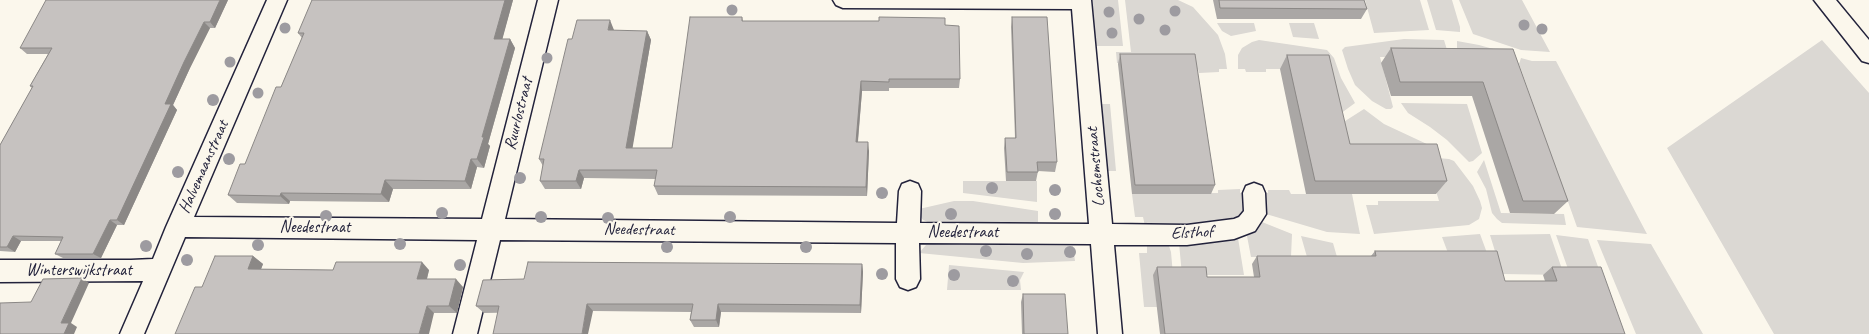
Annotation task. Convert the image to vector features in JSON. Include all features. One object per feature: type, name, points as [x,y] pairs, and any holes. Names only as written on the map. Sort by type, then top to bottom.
[{"type":"street","name":"Halvemaanstraat","points":[[132,334],[177,227],[277,0]]},
{"type":"street","name":"Ruurlostraat","points":[[465,334],[548,0]]},
{"type":"street","points":[[843,0],[1082,0]]},
{"type":"street","name":"Lochemstraat","points":[[1082,0],[1110,334]]},
{"type":"street","points":[[1824,0],[1869,56]]},
{"type":"street","points":[[908,279],[910,191]]},
{"type":"street","name":"Elsthof","points":[[1102,234],[1187,235],[1234,229],[1248,224],[1255,214],[1254,193]]},
{"type":"street","name":"Needestraat","points":[[177,227],[1102,234]]},
{"type":"street","name":"Winterswijkstraat","points":[[0,271],[131,271],[159,269]]},
{"type":"shaded area","points":[[1092,0],[1118,0],[1123,46],[1096,46]]},
{"type":"shaded area","points":[[1125,0],[1178,0],[1193,7],[1218,35],[1225,54],[1227,69],[1219,69],[1219,72],[1199,73],[1198,69],[1193,69],[1191,64],[1117,63],[1116,52],[1131,52]]},
{"type":"shaded area","points":[[1365,0],[1420,0],[1429,30],[1374,33]]},
{"type":"shaded area","points":[[1427,0],[1452,0],[1460,27],[1460,32],[1436,30]]},
{"type":"shaded area","points":[[1459,0],[1522,0],[1550,52],[1521,50],[1473,34]]},
{"type":"shaded area","points":[[1217,23],[1254,23],[1256,31],[1231,36],[1222,31]]},
{"type":"shaded area","points":[[1289,23],[1314,23],[1319,39],[1293,37]]},
{"type":"shaded area","points":[[1404,39],[1444,40],[1448,53],[1436,57],[1380,57],[1393,107],[1391,109],[1386,109],[1372,101],[1355,85],[1342,50],[1345,47]]},
{"type":"shaded area","points":[[1259,40],[1327,50],[1334,58],[1341,78],[1355,103],[1340,114],[1329,69],[1266,69],[1266,72],[1246,72],[1245,69],[1238,69],[1238,55],[1242,48]]},
{"type":"shaded area","points":[[1822,40],[1869,93],[1869,334],[1774,334],[1667,148]]},
{"type":"shaded area","points":[[1457,41],[1479,45],[1497,50],[1457,53]]},
{"type":"shaded area","points":[[1521,58],[1532,61],[1556,61],[1647,234],[1577,227],[1519,64]]},
{"type":"shaded area","points":[[1401,103],[1467,104],[1482,153],[1473,161],[1469,162],[1447,140],[1408,113]]},
{"type":"shaded area","points":[[1101,104],[1110,104],[1116,171],[1108,171]]},
{"type":"shaded area","points":[[1364,109],[1384,124],[1429,145],[1350,153],[1342,123]]},
{"type":"shaded area","points":[[1426,157],[1449,159],[1454,161],[1473,186],[1480,201],[1482,208],[1479,219],[1469,225],[1374,234],[1366,205],[1378,205],[1378,201],[1439,201]]},
{"type":"shaded area","points":[[1484,160],[1501,213],[1564,214],[1566,225],[1502,223],[1492,213],[1486,189],[1477,172]]},
{"type":"shaded area","points":[[963,181],[1037,181],[1037,202],[963,193]]},
{"type":"shaded area","points":[[1240,189],[1240,193],[1244,193],[1245,209],[1239,217],[1231,220],[1190,225],[1145,226],[1143,217],[1135,217],[1132,194],[1211,194],[1218,193],[1218,190]]},
{"type":"shaded area","points":[[1268,190],[1289,190],[1291,194],[1352,194],[1360,234],[1327,232],[1266,214],[1265,193],[1268,193]]},
{"type":"shaded area","points":[[954,201],[973,201],[1038,211],[1038,222],[930,223],[923,220],[919,214],[919,209]]},
{"type":"shaded area","points":[[1262,222],[1292,234],[1291,257],[1251,257],[1247,236],[1254,232]]},
{"type":"shaded area","points":[[1480,234],[1487,253],[1448,253],[1442,237]]},
{"type":"shaded area","points":[[1550,234],[1564,275],[1502,274],[1490,235]]},
{"type":"shaded area","points":[[1556,235],[1588,239],[1601,275],[1568,269]]},
{"type":"shaded area","points":[[1301,236],[1333,243],[1337,257],[1307,257]]},
{"type":"shaded area","points":[[1238,238],[1244,275],[1182,275],[1179,243]]},
{"type":"shaded area","points":[[1597,240],[1651,244],[1703,334],[1636,334]]},
{"type":"shaded area","points":[[1168,243],[1171,252],[1173,275],[1154,275],[1157,307],[1144,307],[1139,253],[1147,253],[1147,244]]},
{"type":"shaded area","points":[[926,245],[1073,246],[1075,261],[1023,263],[919,253]]},
{"type":"shaded area","points":[[949,265],[1024,272],[1020,280],[1021,290],[947,290]]},
{"type":"building","points":[[46,0],[220,0],[210,22],[204,22],[184,62],[165,104],[171,104],[117,220],[110,220],[93,254],[55,254],[63,237],[13,236],[7,247],[0,247],[0,145],[33,86],[30,86],[52,48],[20,48]]},
{"type":"building","points":[[312,0],[505,0],[494,39],[510,39],[482,137],[484,137],[477,159],[471,159],[465,181],[385,180],[381,194],[281,193],[280,196],[228,195],[240,164],[245,164],[276,87],[281,87],[304,33],[298,33]]},
{"type":"building","points":[[1219,0],[1364,0],[1367,9],[1220,8]]},
{"type":"building","points":[[690,17],[742,17],[742,21],[879,21],[879,17],[945,18],[945,25],[959,26],[960,79],[889,79],[889,82],[861,81],[856,142],[868,142],[866,187],[654,186],[657,170],[579,170],[576,181],[540,181],[544,159],[539,159],[568,39],[572,39],[577,20],[610,20],[608,30],[647,31],[626,148],[672,148]]},
{"type":"building","points":[[1012,17],[1047,17],[1057,162],[1037,162],[1038,172],[1007,172],[1005,138],[1016,138]]},
{"type":"building","points":[[1391,48],[1513,49],[1568,201],[1523,201],[1483,82],[1400,82]]},
{"type":"building","points":[[1120,54],[1195,54],[1215,185],[1135,185]]},
{"type":"building","points":[[1287,55],[1329,55],[1350,144],[1437,144],[1447,181],[1315,181]]},
{"type":"building","points":[[1375,251],[1497,251],[1505,281],[1557,281],[1552,267],[1601,267],[1625,334],[1165,334],[1157,267],[1206,267],[1207,277],[1260,277],[1257,256],[1376,256]]},
{"type":"building","points":[[215,256],[253,256],[248,269],[333,270],[336,262],[422,262],[417,279],[456,279],[449,306],[427,306],[419,334],[175,334],[195,287],[202,287]]},
{"type":"building","points":[[528,262],[862,264],[860,305],[718,304],[716,320],[690,320],[693,304],[587,304],[582,334],[493,334],[499,306],[476,306],[483,280],[524,279]]},
{"type":"building","points":[[82,278],[61,323],[69,323],[64,334],[0,334],[0,303],[31,302],[43,279]]},
{"type":"building","points":[[1023,294],[1065,294],[1068,334],[1024,334]]}]
